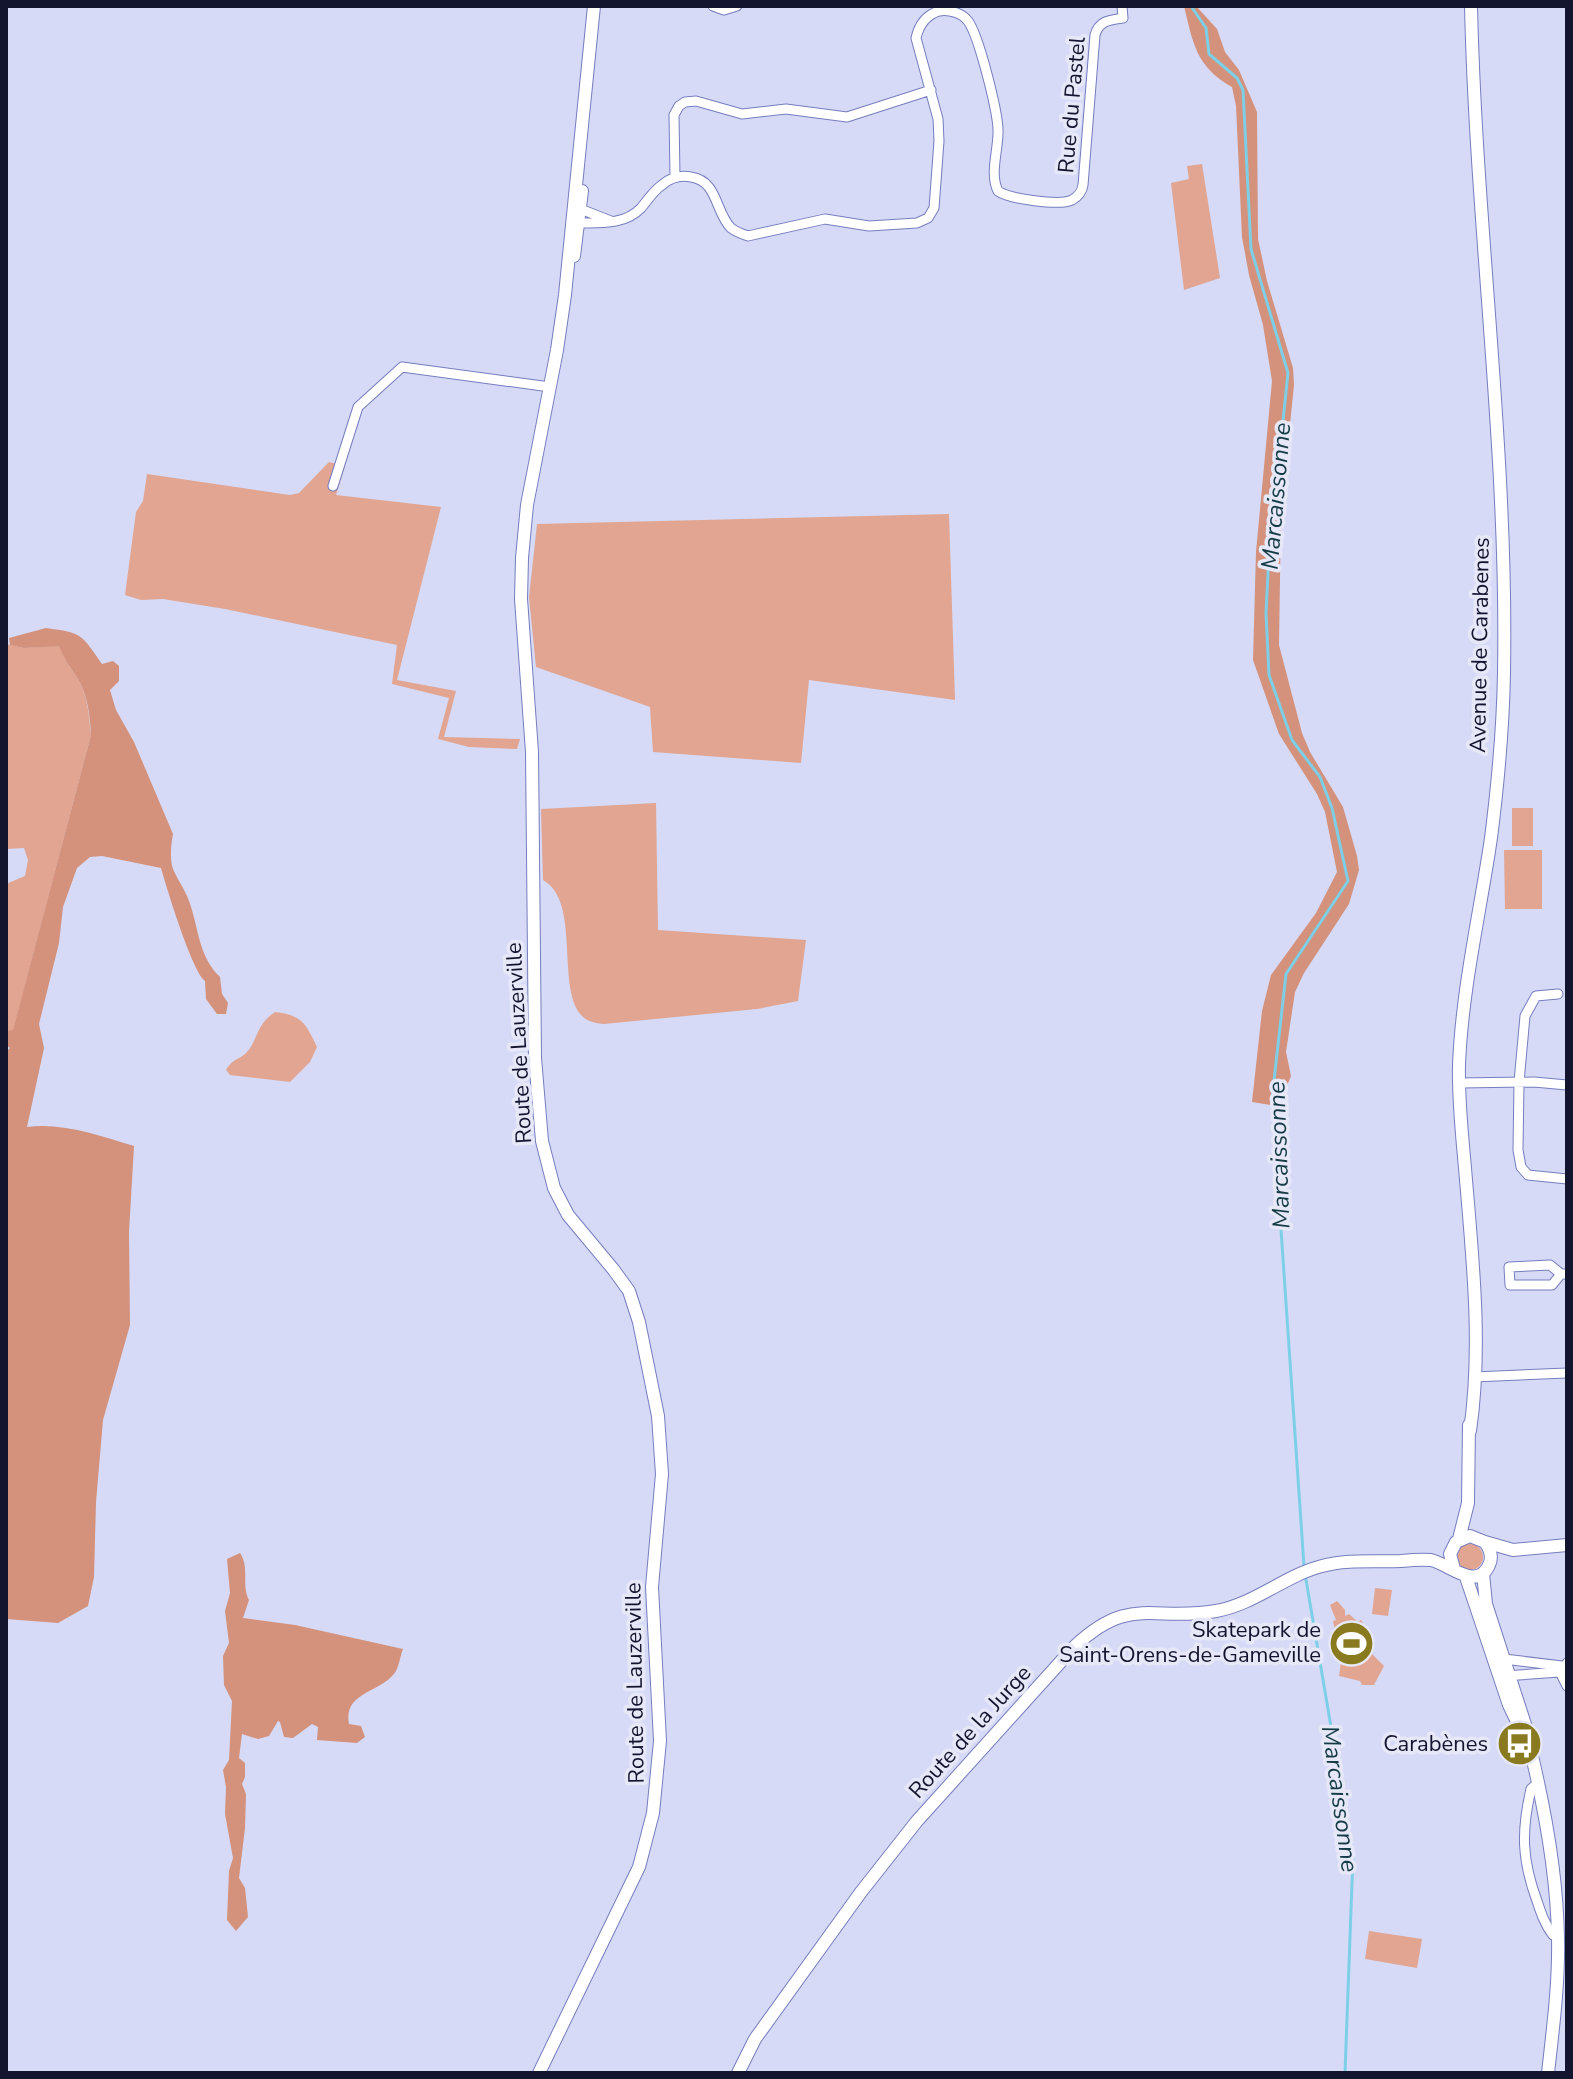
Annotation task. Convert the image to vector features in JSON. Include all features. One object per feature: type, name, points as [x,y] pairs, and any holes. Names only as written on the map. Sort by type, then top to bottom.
[{"type":"street","name":"Route de Lauzerville","points":[[539,2073],[639,1867],[653,1813],[660,1741],[652,1587],[662,1456],[652,1384],[634,1303],[613,1269],[568,1215],[554,1188],[547,1167],[537,1095],[531,718],[521,579],[527,505],[578,216],[594,6]]},
{"type":"street","points":[[713,6],[724,10],[737,6]]},
{"type":"street","name":"Rue du Pastel","points":[[675,177],[693,177],[705,182],[714,193],[728,224],[748,236],[825,219],[869,226],[923,221],[934,208],[939,141],[938,119],[931,90],[916,46],[918,31],[924,20],[934,14],[953,12],[962,15],[971,27],[992,92],[998,137],[994,182],[998,191],[1013,198],[1068,201],[1078,196],[1083,185],[1097,28],[1108,21],[1123,18],[1122,6]]},
{"type":"street","name":"Avenue de Carabenes","points":[[1470,1431],[1475,1317],[1459,1083],[1465,1003],[1496,798],[1504,673],[1500,491],[1471,6]]},
{"type":"street","points":[[578,216],[611,221],[633,215],[656,190],[675,177],[674,115],[685,102],[696,101],[742,114],[786,109],[847,117],[931,90]]},
{"type":"street","points":[[333,486],[358,407],[402,367],[550,387]]},
{"type":"street","points":[[1558,994],[1536,996],[1528,1008],[1519,1082],[1518,1150],[1521,1167],[1532,1177],[1567,1179]]},
{"type":"street","points":[[1459,1083],[1567,1085]]},
{"type":"street","points":[[1550,1265],[1564,1274],[1552,1285],[1510,1285],[1509,1267],[1550,1265]]},
{"type":"street","name":"Avenue de Carabenes","points":[[1473,1282],[1469,1317],[1468,1503],[1472,1524],[1483,1540]]},
{"type":"street","points":[[1474,1377],[1567,1373]]},
{"type":"street","name":"Avenue de Carabenes","points":[[1456,1543],[1468,1503]]},
{"type":"street","points":[[1505,1675],[1466,1577],[1450,1562],[1456,1543],[1470,1536],[1513,1550],[1567,1545]]},
{"type":"street","points":[[1483,1540],[1491,1556],[1486,1568],[1486,1604],[1504,1659],[1509,1705],[1532,1756],[1545,1815],[1558,1936],[1557,1995],[1548,2073]]},
{"type":"street","name":"Route de la Jurge","points":[[1429,1560],[1456,1543]]},
{"type":"street","points":[[1466,1577],[1513,1550]]},
{"type":"street","name":"Route de la Jurge","points":[[738,2073],[755,2039],[892,1851],[1088,1634],[1110,1620],[1131,1613],[1194,1613],[1226,1609],[1315,1568],[1337,1563],[1429,1560],[1454,1569]]},
{"type":"street","points":[[1504,1659],[1563,1667]]},
{"type":"street","points":[[1505,1675],[1563,1667]]},
{"type":"street","points":[[1563,1667],[1567,1686]]},
{"type":"street","points":[[1538,1783],[1531,1789],[1526,1811],[1524,1857],[1526,1872],[1544,1921],[1553,1935],[1558,1936]]},
{"type":"shaded area","points":[[1184,6],[1196,6],[1217,29],[1225,52],[1239,70],[1257,112],[1258,239],[1293,368],[1294,385],[1281,513],[1279,645],[1302,733],[1343,807],[1359,870],[1349,904],[1295,992],[1286,1052],[1291,1076],[1284,1107],[1252,1102],[1262,1011],[1271,975],[1316,913],[1337,872],[1325,812],[1279,734],[1253,660],[1256,552],[1272,381],[1263,325],[1242,237],[1236,106],[1232,87],[1203,62],[1194,43]]},
{"type":"shaded area","points":[[1202,164],[1220,278],[1184,290],[1171,183],[1189,179],[1187,166]]},
{"type":"shaded area","points":[[329,462],[345,466],[336,495],[441,507],[397,680],[456,691],[444,737],[520,739],[517,749],[469,747],[438,739],[449,698],[392,684],[397,645],[225,609],[163,599],[141,600],[125,595],[136,512],[143,501],[147,474],[290,495],[299,493]]},
{"type":"shaded area","points":[[949,514],[955,700],[809,680],[801,763],[653,752],[650,707],[536,667],[529,597],[537,524]]},
{"type":"shaded area","points":[[46,628],[80,637],[102,664],[113,661],[119,666],[119,681],[110,690],[116,710],[134,742],[173,834],[172,866],[189,901],[203,951],[220,977],[222,994],[228,1003],[226,1014],[217,1014],[206,999],[205,981],[187,946],[161,868],[102,856],[90,857],[77,868],[63,907],[59,943],[39,1024],[44,1048],[27,1127],[68,1128],[134,1146],[129,1232],[130,1325],[103,1420],[94,1577],[88,1606],[58,1623],[6,1619],[6,1052],[10,1048],[6,1045],[6,1031],[13,1030],[91,735],[84,692],[59,646],[24,648],[10,645],[9,638]]},
{"type":"shaded area","points":[[6,644],[24,648],[59,645],[84,692],[91,735],[13,1031],[6,1031],[6,884],[25,876],[28,860],[24,848],[6,849]]},
{"type":"shaded area","points":[[656,803],[658,930],[806,940],[798,1001],[757,1009],[604,1024],[589,1021],[581,1015],[570,985],[561,906],[555,891],[543,880],[541,809]]},
{"type":"shaded area","points":[[1512,808],[1533,808],[1533,846],[1512,846]]},
{"type":"shaded area","points":[[1504,850],[1542,850],[1542,909],[1505,909]]},
{"type":"shaded area","points":[[275,1012],[297,1018],[306,1027],[317,1047],[310,1062],[290,1082],[230,1075],[226,1070],[228,1066],[245,1054],[264,1022]]},
{"type":"shaded area","points":[[1470,1544],[1479,1548],[1483,1557],[1479,1566],[1470,1570],[1461,1566],[1457,1557],[1461,1548]]},
{"type":"shaded area","points":[[240,1553],[249,1600],[243,1618],[295,1625],[403,1649],[394,1674],[363,1694],[351,1706],[349,1724],[361,1726],[365,1737],[357,1743],[317,1740],[318,1727],[312,1724],[293,1738],[284,1737],[278,1721],[269,1736],[258,1739],[242,1734],[239,1758],[245,1763],[242,1784],[246,1794],[239,1878],[245,1888],[248,1917],[236,1931],[227,1920],[229,1871],[233,1858],[225,1814],[223,1770],[229,1760],[232,1701],[224,1685],[223,1656],[229,1643],[225,1611],[230,1593],[227,1559]]},
{"type":"shaded area","points":[[1375,1588],[1392,1590],[1388,1616],[1372,1614]]},
{"type":"shaded area","name":"Skatepark de Saint-Orens-de-Gameville","points":[[1337,1601],[1345,1610],[1345,1616],[1349,1614],[1358,1622],[1361,1620],[1363,1633],[1368,1638],[1366,1648],[1384,1666],[1374,1685],[1362,1685],[1360,1681],[1339,1676],[1341,1662],[1333,1621],[1336,1620],[1330,1605]]},
{"type":"shaded area","points":[[1369,1931],[1422,1939],[1417,1968],[1365,1959]]},
{"type":"waterway","name":"Marcaissonne","points":[[1191,6],[1206,28],[1209,54],[1237,78],[1243,90],[1251,249],[1288,373],[1269,554],[1266,613],[1269,675],[1292,740],[1320,777],[1332,808],[1348,881],[1286,974],[1272,1098],[1304,1566]]},
{"type":"waterway","name":"Marcaissonne","points":[[1305,1574],[1353,1856],[1345,2073]]},
{"type":"place","name":"Skatepark de Saint-Orens-de-Gameville","points":[[1352,1643]]},
{"type":"place","name":"Carabènes","points":[[1519,1744]]}]
